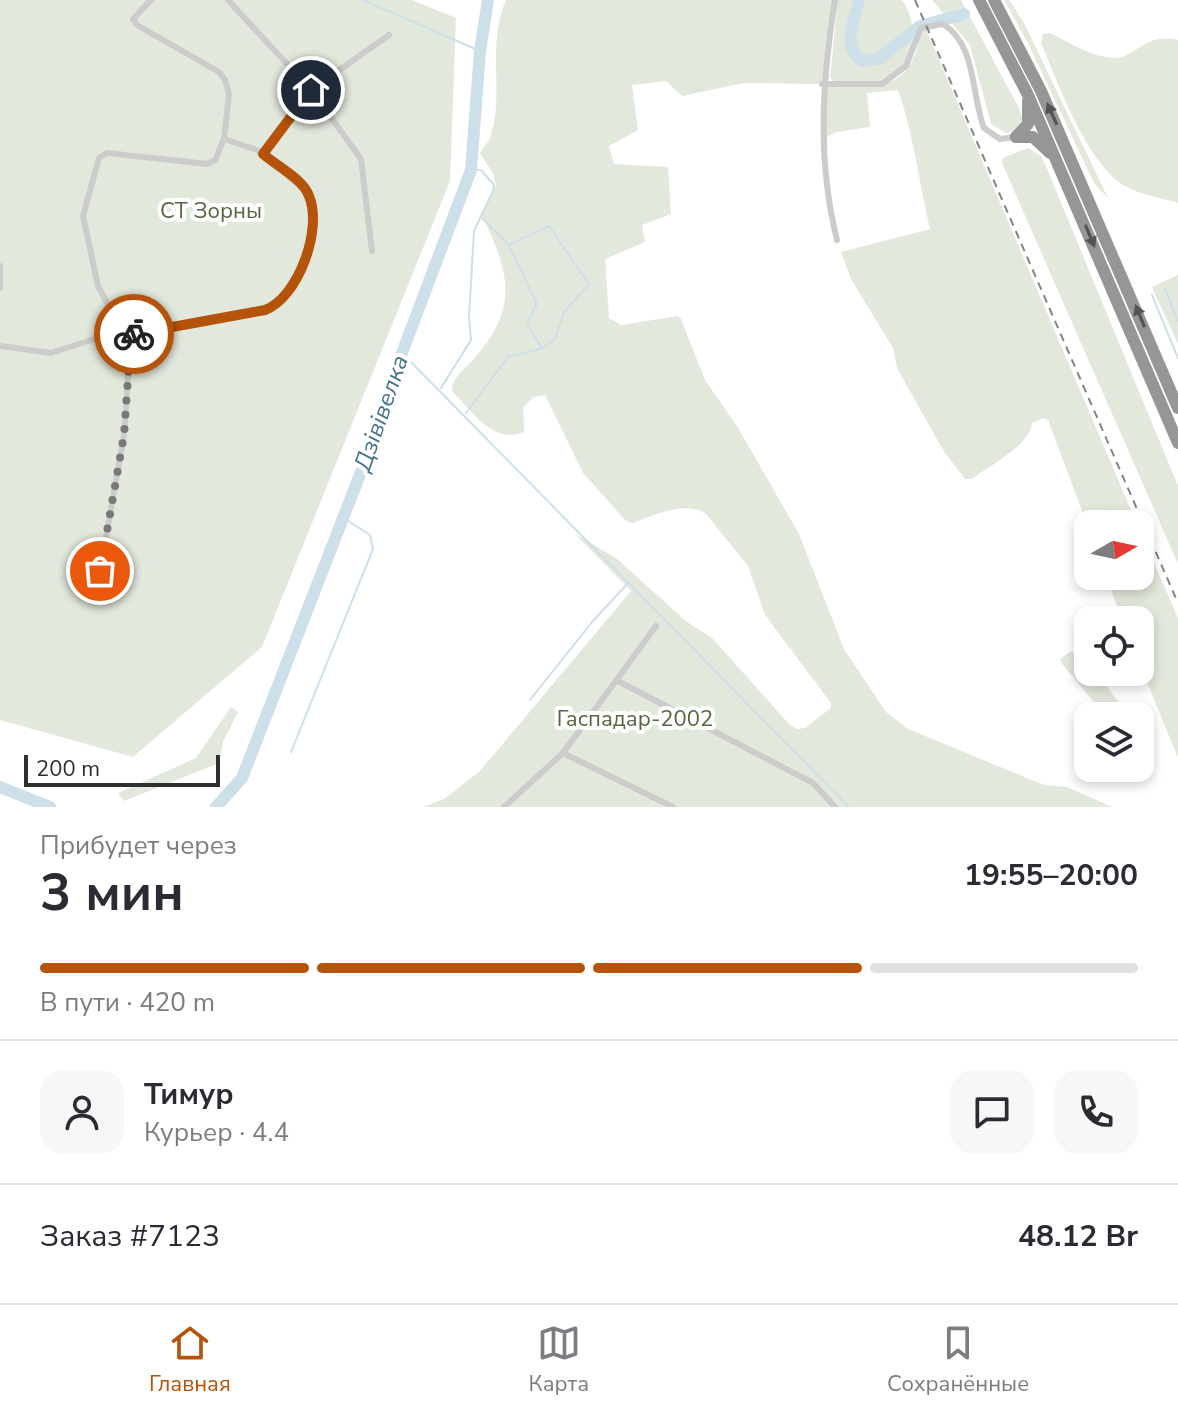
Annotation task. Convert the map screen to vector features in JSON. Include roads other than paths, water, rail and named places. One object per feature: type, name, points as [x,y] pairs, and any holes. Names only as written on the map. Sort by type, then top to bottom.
[{"type":"highway","points":[[979,0],[1028,95],[1178,443]]},
{"type":"highway","points":[[994,0],[1041,91],[1178,408]]},
{"type":"highway","points":[[1016,137],[1028,124],[1028,95]]},
{"type":"highway","points":[[1016,137],[1039,140],[1059,165]]},
{"type":"street","points":[[151,0],[133,19],[219,72],[229,94],[224,139],[215,160],[207,164],[107,153],[99,158],[83,216],[98,286],[122,330],[131,335],[276,306],[313,240],[312,208],[302,186],[263,154],[224,139]]},
{"type":"street","points":[[228,0],[311,90],[361,159],[372,251]]},
{"type":"street","points":[[835,0],[822,84],[824,173],[837,240]]},
{"type":"street","points":[[822,84],[882,84],[909,61],[921,28],[943,24],[956,38],[971,68],[984,128],[1000,139],[1016,137]]},
{"type":"street","points":[[263,154],[311,90],[389,35]]},
{"type":"street","points":[[0,266],[0,288]]},
{"type":"street","points":[[0,346],[51,353],[122,330]]},
{"type":"street","points":[[100,571],[124,435],[131,335]]},
{"type":"street","points":[[504,807],[563,753],[656,626]]},
{"type":"street","points":[[618,681],[813,783],[835,807]]},
{"type":"street","points":[[563,753],[673,807]]},
{"type":"waterway","points":[[363,0],[480,51]]},
{"type":"waterway","name":"Дзівівелка","points":[[216,807],[242,778],[394,387],[402,353],[471,170],[480,51],[488,0]]},
{"type":"waterway","name":"Дзівівелка","points":[[859,0],[851,41],[856,55],[863,61],[880,58],[920,26],[964,14]]},
{"type":"waterway","points":[[441,388],[471,340],[469,317],[474,231],[494,185],[481,170],[471,170]]},
{"type":"waterway","points":[[466,413],[508,357],[541,349],[554,340],[565,311],[589,284],[549,226],[509,245],[482,218]]},
{"type":"waterway","points":[[509,246],[537,304],[527,323],[541,347]]},
{"type":"waterway","points":[[1165,289],[1178,321]]},
{"type":"waterway","points":[[1152,295],[1178,358]]},
{"type":"waterway","points":[[402,353],[849,807]]},
{"type":"waterway","points":[[291,752],[373,549],[370,535],[342,517]]},
{"type":"waterway","points":[[530,700],[592,622],[629,582]]},
{"type":"waterway","name":"Дзівівелка","points":[[0,787],[50,807]]},
{"type":"railway","points":[[915,0],[1178,603]]},
{"type":"park label","name":"СТ Зорны","points":[[211,211]]},
{"type":"park label","name":"Гаспадар-2002","points":[[635,719]]}]
